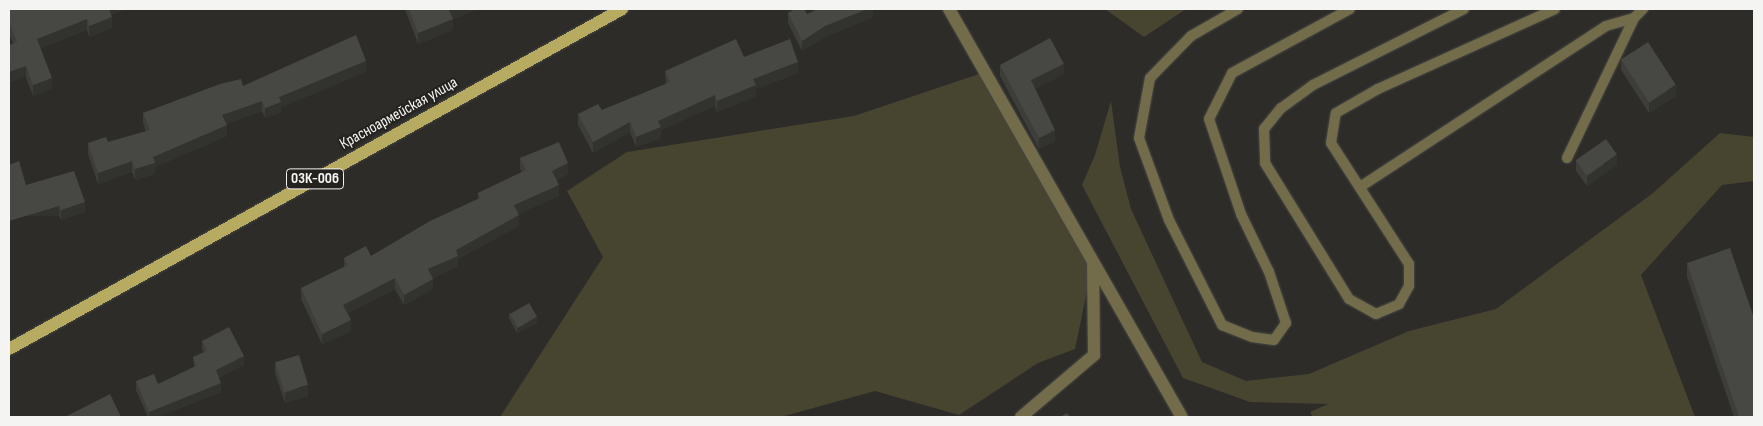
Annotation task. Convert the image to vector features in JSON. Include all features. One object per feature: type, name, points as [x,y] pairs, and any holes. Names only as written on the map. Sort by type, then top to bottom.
[{"type":"main road","name":"Красноармейская улица","points":[[9,349],[622,9]]},
{"type":"street","points":[[949,9],[1182,417]]},
{"type":"street","points":[[1021,417],[1094,355],[1093,263]]},
{"type":"lane","points":[[1238,9],[1191,36],[1150,78],[1139,138],[1169,220],[1222,325],[1252,337],[1274,340],[1286,323],[1269,272],[1241,214],[1209,119],[1232,73],[1350,9]]},
{"type":"lane","points":[[1464,9],[1313,85],[1281,108],[1264,129],[1265,163],[1349,299],[1376,314],[1399,304],[1409,286],[1409,264],[1331,143],[1336,113],[1378,89],[1555,9]]},
{"type":"lane","points":[[1567,158],[1634,18],[1643,9]]},
{"type":"lane","points":[[1360,187],[1606,26],[1634,18]]},
{"type":"shaded area","points":[[1105,9],[1186,9],[1144,37]]},
{"type":"shaded area","points":[[985,72],[1093,263],[1075,349],[1038,363],[959,415],[875,391],[781,417],[500,417],[603,257],[567,191],[627,152],[854,116]]},
{"type":"shaded area","points":[[1111,101],[1120,167],[1131,209],[1202,362],[1246,381],[1309,374],[1409,331],[1496,309],[1653,193],[1720,133],[1754,137],[1754,181],[1722,185],[1641,275],[1695,417],[1313,417],[1310,412],[1328,404],[1250,402],[1183,378],[1082,185],[1095,155]]},
{"type":"building","points":[[109,9],[112,17],[89,26],[87,19],[37,39],[52,78],[33,85],[26,66],[9,72],[9,45],[17,42],[9,22],[9,10]]},
{"type":"building","points":[[409,9],[452,9],[449,10],[453,19],[418,33]]},
{"type":"building","points":[[795,9],[804,9],[807,14],[818,9],[867,9],[825,26],[802,41],[788,13]]},
{"type":"building","points":[[356,35],[366,61],[279,97],[281,102],[265,108],[262,101],[222,115],[227,125],[153,157],[155,163],[135,169],[132,161],[98,173],[88,143],[106,137],[108,142],[150,130],[143,113],[220,84],[241,79],[243,86]]},
{"type":"building","points":[[1050,38],[1064,64],[1031,80],[1055,130],[1039,138],[1000,65]]},
{"type":"building","points":[[736,39],[744,57],[790,39],[798,62],[753,79],[756,85],[717,101],[715,95],[658,121],[661,127],[636,137],[630,122],[593,142],[578,114],[598,104],[602,110],[670,82],[665,71]]},
{"type":"building","points":[[1648,42],[1676,85],[1649,102],[1621,59]]},
{"type":"building","points":[[1606,139],[1617,155],[1587,176],[1576,160]]},
{"type":"building","points":[[559,142],[568,163],[552,171],[559,185],[514,205],[519,215],[456,250],[458,256],[428,269],[433,279],[404,295],[395,278],[343,305],[351,320],[322,334],[301,288],[348,265],[344,258],[366,246],[371,256],[430,221],[480,198],[478,193],[526,170],[520,158]]},
{"type":"building","points":[[19,161],[26,185],[74,171],[85,202],[61,210],[59,206],[9,221],[9,165]]},
{"type":"building","points":[[1730,248],[1754,318],[1754,417],[1739,417],[1687,263]]},
{"type":"building","points":[[529,303],[537,317],[518,328],[510,314]]},
{"type":"building","points":[[229,327],[244,356],[216,370],[221,383],[149,412],[136,381],[154,374],[158,384],[196,366],[193,357],[207,351],[202,341]]},
{"type":"building","points":[[299,355],[308,385],[284,392],[275,362]]},
{"type":"building","points":[[110,394],[121,417],[65,417]]},
{"type":"building","points":[[1067,413],[1070,417],[1060,417]]}]
